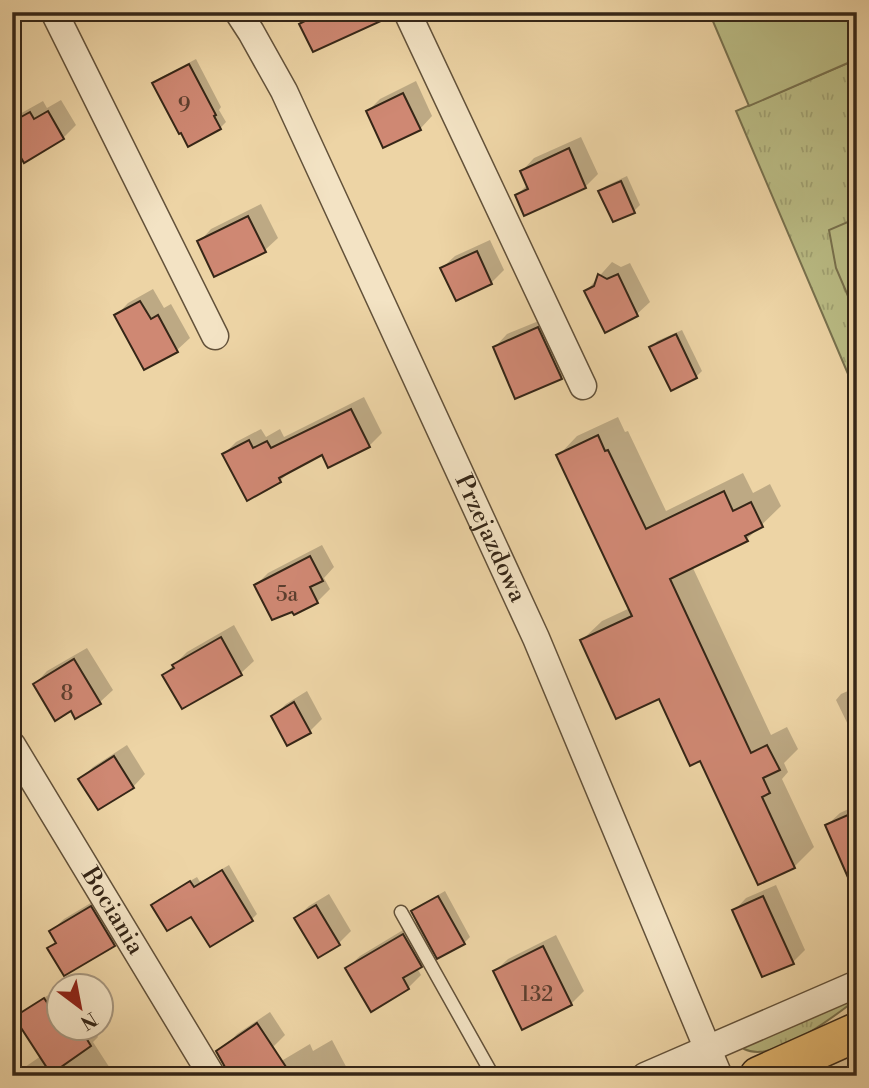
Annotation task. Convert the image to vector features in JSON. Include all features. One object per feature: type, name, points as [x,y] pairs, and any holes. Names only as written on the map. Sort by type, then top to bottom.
[{"type":"highway","points":[[759,1076],[857,1032]]},
{"type":"street","points":[[54,12],[215,336]]},
{"type":"street","name":"Przejazdowa","points":[[239,12],[284,91],[536,638],[719,1076]]},
{"type":"street","points":[[407,12],[583,386]]},
{"type":"street","name":"Bociania","points":[[12,745],[212,1076]]},
{"type":"street","points":[[645,1076],[857,984]]},
{"type":"lane","points":[[401,912],[494,1076]]},
{"type":"green space","points":[[709,12],[857,12],[857,59],[749,106]]},
{"type":"green space","points":[[857,59],[857,395],[736,111]]},
{"type":"green space","points":[[857,218],[857,317],[836,268],[829,230]]},
{"type":"green space","points":[[857,993],[857,999],[833,1017],[787,1045],[756,1052],[742,1046]]},
{"type":"building","points":[[322,12],[391,12],[392,16],[313,52],[299,24]]},
{"type":"building","points":[[189,64],[221,129],[188,147],[152,83]]},
{"type":"building","points":[[403,93],[421,130],[383,148],[366,111]]},
{"type":"building","points":[[48,111],[64,139],[24,163],[12,142],[12,122],[30,112],[34,119]]},
{"type":"building","points":[[569,148],[586,188],[524,216],[515,195],[528,189],[520,171]]},
{"type":"building","points":[[621,181],[635,213],[613,222],[598,191]]},
{"type":"building","points":[[248,216],[266,252],[214,277],[197,241]]},
{"type":"building","points":[[477,251],[492,284],[456,301],[440,268]]},
{"type":"building","points":[[598,274],[607,279],[618,274],[638,316],[605,333],[584,291],[594,286]]},
{"type":"building","points":[[140,301],[151,319],[158,315],[178,352],[144,370],[114,315]]},
{"type":"building","points":[[538,327],[562,379],[515,399],[493,347]]},
{"type":"building","points":[[676,334],[697,378],[671,391],[649,347]]},
{"type":"building","points":[[351,409],[370,447],[328,468],[322,455],[279,478],[281,482],[247,501],[222,454],[249,440],[253,448],[267,441],[271,448]]},
{"type":"building","points":[[598,435],[646,529],[724,491],[733,511],[751,502],[763,527],[745,536],[748,541],[670,579],[751,753],[767,745],[780,770],[763,778],[770,793],[762,797],[795,868],[758,885],[700,761],[690,766],[659,699],[616,719],[580,640],[632,616],[556,455]]},
{"type":"building","points":[[310,556],[323,581],[310,587],[318,603],[294,615],[292,612],[272,620],[254,585]]},
{"type":"building","points":[[221,637],[242,675],[182,709],[162,675],[174,668],[172,665]]},
{"type":"building","points":[[74,659],[101,704],[75,719],[71,711],[55,721],[33,684]]},
{"type":"building","points":[[294,702],[311,733],[287,746],[271,716]]},
{"type":"building","points":[[114,756],[134,788],[98,810],[78,779]]},
{"type":"building","points":[[857,811],[857,898],[825,825]]},
{"type":"building","points":[[222,870],[253,921],[210,947],[191,917],[167,931],[151,905],[190,881],[194,887]]},
{"type":"building","points":[[438,896],[465,944],[437,959],[411,911]]},
{"type":"building","points":[[763,896],[794,964],[762,977],[732,910]]},
{"type":"building","points":[[316,905],[340,945],[318,958],[294,918]]},
{"type":"building","points":[[91,906],[115,946],[71,972],[62,972],[47,948],[56,943],[49,931]]},
{"type":"building","points":[[403,934],[422,967],[403,978],[409,989],[371,1012],[345,968]]},
{"type":"building","points":[[543,946],[572,1005],[522,1030],[493,971]]},
{"type":"building","points":[[44,998],[46,1042],[89,1042],[91,1046],[51,1074],[14,1017]]},
{"type":"building","points":[[257,1023],[292,1076],[230,1076],[216,1051]]}]
